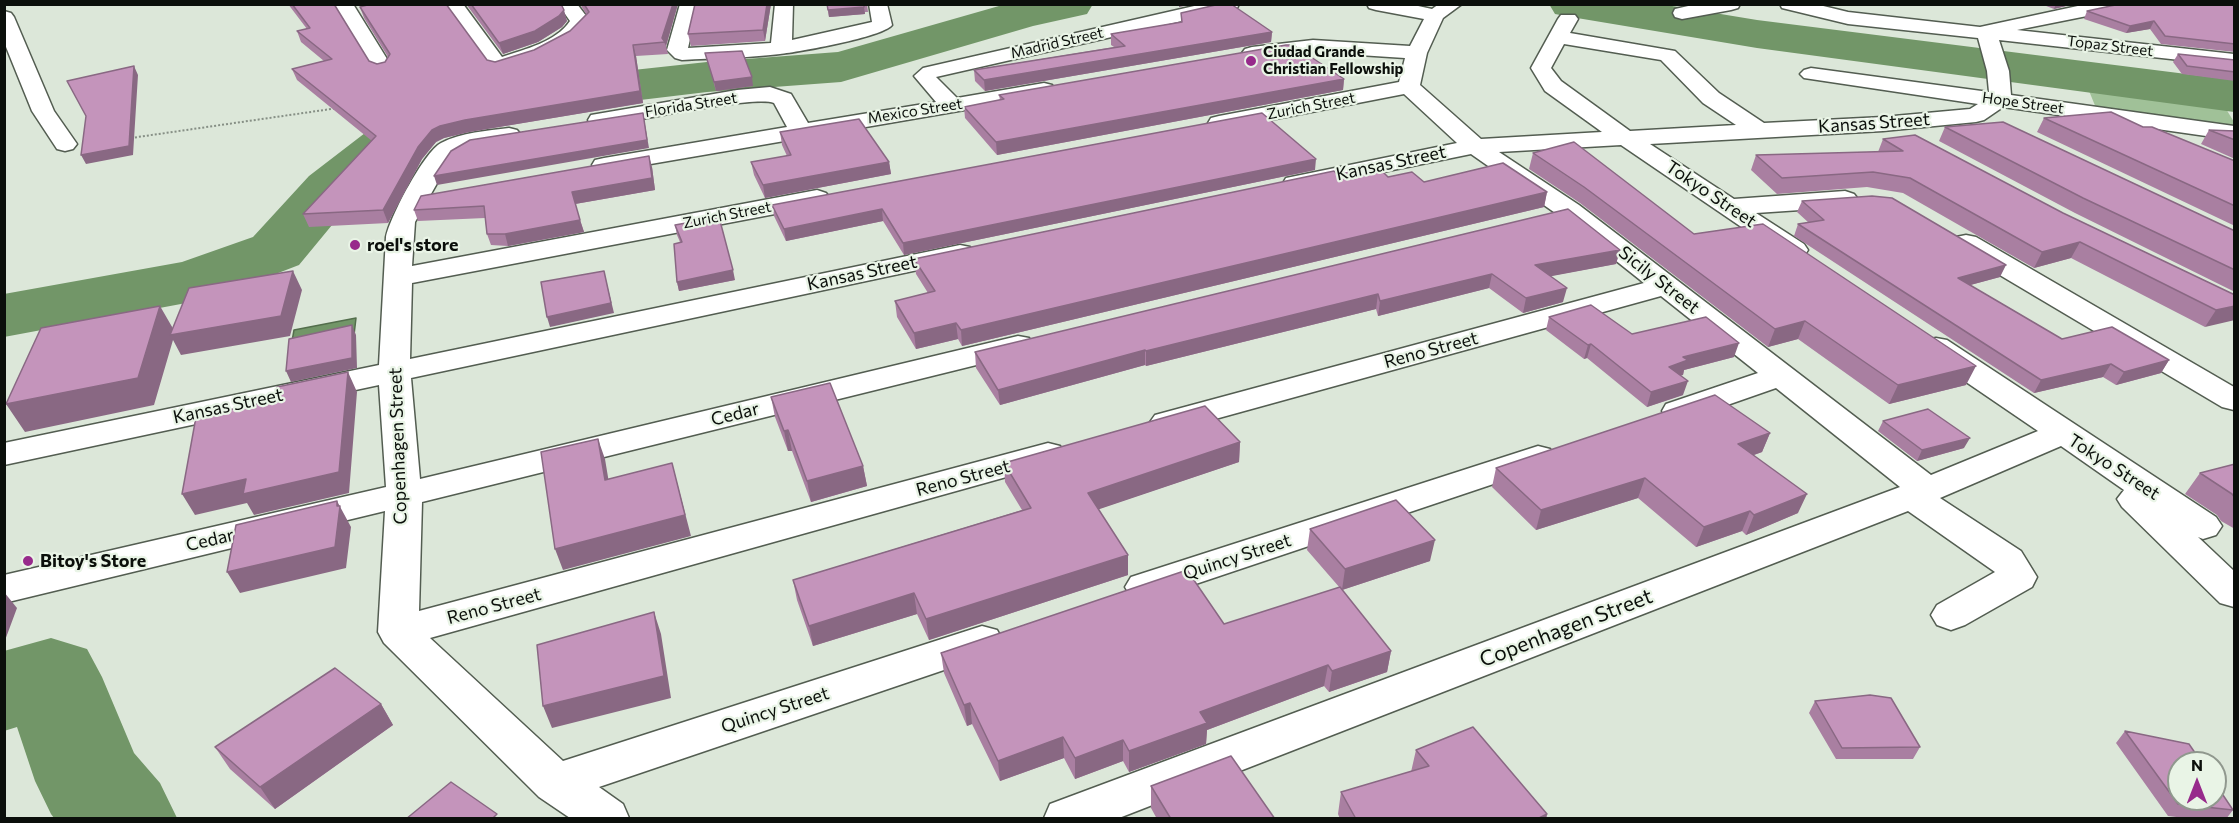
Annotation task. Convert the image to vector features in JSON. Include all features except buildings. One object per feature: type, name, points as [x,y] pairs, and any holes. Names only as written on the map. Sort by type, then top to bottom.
[{"type":"street","points":[[453,4],[498,65],[561,40],[575,31],[580,21],[567,4]]},
{"type":"street","points":[[689,4],[677,50],[682,54],[781,48],[877,28],[882,25],[878,4]]},
{"type":"street","points":[[781,48],[784,4]]},
{"type":"street","name":"Madrid Street","points":[[951,105],[927,80],[925,76],[930,72],[1230,4]]},
{"type":"street","points":[[1376,4],[1444,10],[1417,53],[1409,87]]},
{"type":"street","name":"Topaz Street","points":[[1789,4],[1848,18],[1986,31],[2235,60]]},
{"type":"street","points":[[1991,113],[1996,64],[1986,31],[2117,4]]},
{"type":"street","points":[[1682,13],[1720,5]]},
{"type":"street","points":[[345,9],[370,9]]},
{"type":"street","points":[[345,9],[382,67]]},
{"type":"street","points":[[4,17],[43,111],[65,144]]},
{"type":"street","points":[[1171,17],[1197,34]]},
{"type":"street","name":"Tokyo Street","points":[[1760,131],[1711,98],[1668,55],[1563,28],[1540,68],[1553,86],[1627,139],[1819,267]]},
{"type":"street","points":[[1233,56],[1313,46],[1417,53]]},
{"type":"street","name":"Hope Street","points":[[1811,74],[1991,113],[2105,114],[2235,133]]},
{"type":"street","name":"Mexico Street","points":[[578,170],[1060,87]]},
{"type":"street","name":"Zurich Street","points":[[1197,127],[1409,87]]},
{"type":"street","name":"Sicily Street","points":[[1409,87],[1475,146],[1570,211],[1781,376],[1920,493],[2007,560],[2018,577],[1951,615]]},
{"type":"street","name":"Florida Street","points":[[574,124],[737,97],[770,94],[783,99],[800,130]]},
{"type":"street","name":"Kansas Street","points":[[1266,189],[1475,146],[1883,124],[1991,113]]},
{"type":"street","points":[[2105,114],[2180,146]]},
{"type":"street","points":[[1883,124],[1924,146]]},
{"type":"street","name":"Copenhagen Street","points":[[398,632],[404,495],[394,371],[402,222],[425,197],[443,152],[449,147],[527,132]]},
{"type":"street","name":"Zurich Street","points":[[399,277],[845,193]]},
{"type":"street","points":[[1730,207],[1867,197]]},
{"type":"street","points":[[1536,219],[1570,211]]},
{"type":"street","points":[[1943,229],[2235,400]]},
{"type":"street","name":"Kansas Street","points":[[4,454],[987,248]]},
{"type":"street","name":"Reno Street","points":[[1136,430],[1666,286]]},
{"type":"street","name":"Tokyo Street","points":[[1916,333],[2203,526]]},
{"type":"street","name":"Cedar","points":[[4,589],[404,495],[1050,338]]},
{"type":"street","points":[[1645,421],[1781,376]]},
{"type":"street","name":"Copenhagen Street","points":[[1067,819],[1129,808],[1920,493],[2063,433]]},
{"type":"street","name":"Reno Street","points":[[398,632],[1078,446]]},
{"type":"street","name":"Quincy Street","points":[[1112,598],[1566,448]]},
{"type":"street","points":[[2104,460],[2124,488],[2235,593]]},
{"type":"street","points":[[398,632],[555,783],[606,819]]},
{"type":"street","name":"Quincy Street","points":[[555,783],[1009,632]]},
{"type":"path","points":[[65,144],[82,144],[190,130],[339,108]]},
{"type":"shaded area","points":[[2085,81],[2220,99],[2234,122],[2234,127],[2096,108]]},
{"type":"shaded area","points":[[356,318],[354,335],[291,347],[294,330]]},
{"type":"waterway","points":[[532,97],[707,77],[841,67],[1023,14],[1071,4]]},
{"type":"waterway","points":[[1571,4],[1757,34],[2234,96]]},
{"type":"waterway","points":[[4,316],[197,280],[276,251],[330,189],[385,145]]},
{"type":"waterway","points":[[4,691],[51,677],[90,781],[120,818]]},
{"type":"place","name":"Ciudad Grande Christian Fellowship","points":[[1251,61]]},
{"type":"place","name":"roel's store","points":[[355,245]]},
{"type":"place","name":"Bitoy's Store","points":[[28,561]]}]
